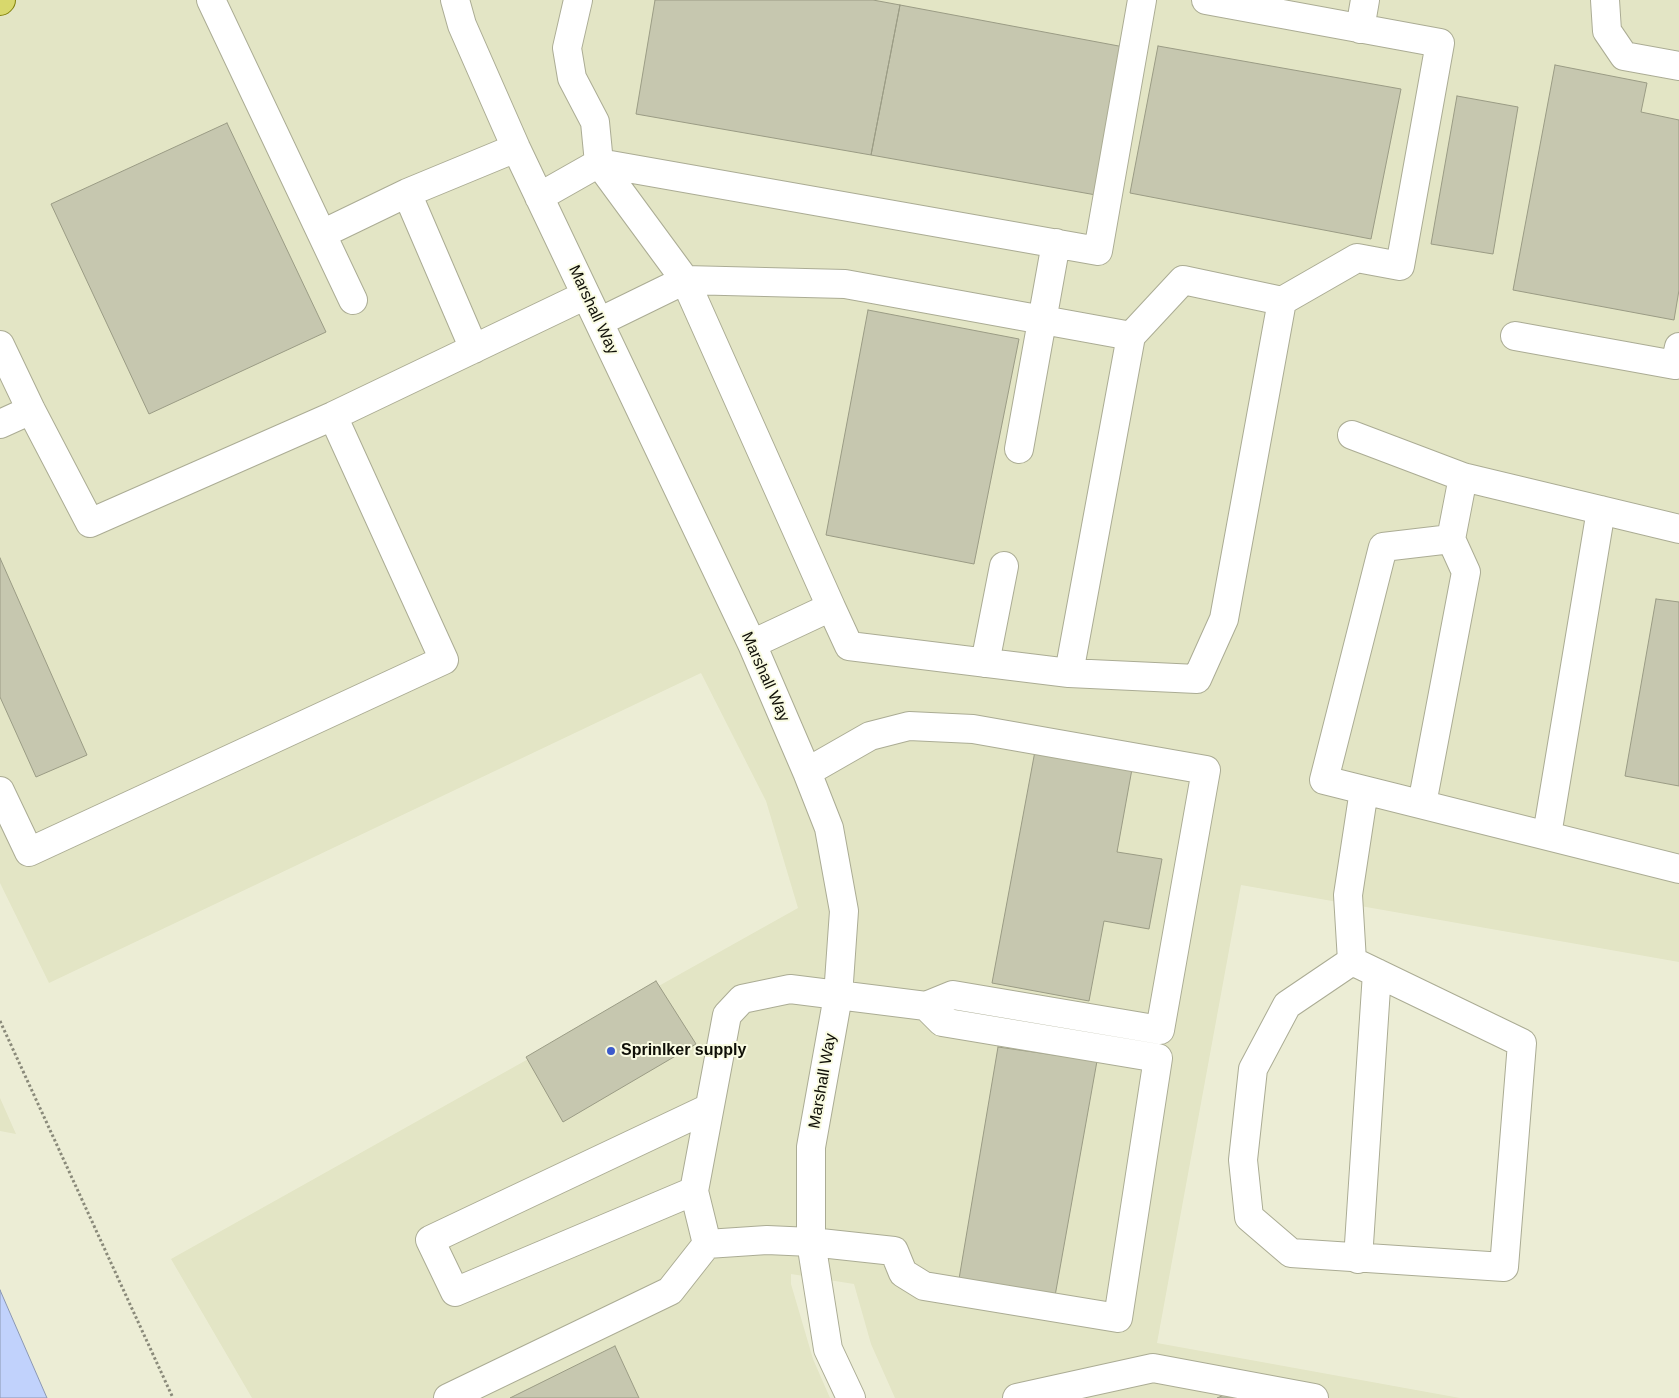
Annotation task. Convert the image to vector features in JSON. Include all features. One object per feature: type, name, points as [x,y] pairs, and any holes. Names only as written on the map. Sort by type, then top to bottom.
[{"type":"street","points":[[211,0],[353,300]]},
{"type":"street","name":"Marshall Way","points":[[456,0],[462,25],[516,148],[752,644],[829,828],[844,911],[838,996],[811,1148],[811,1242],[828,1349],[851,1398]]},
{"type":"street","points":[[578,0],[567,48],[572,78],[595,122],[598,163],[685,280],[850,646],[1069,673],[1197,679],[1224,619],[1282,301]]},
{"type":"street","points":[[540,197],[598,163],[1098,251],[1142,0]]},
{"type":"street","points":[[1069,673],[1131,336],[1183,280],[1282,301],[1356,258],[1400,266],[1440,43],[1206,0]]},
{"type":"street","points":[[1360,29],[1365,0]]},
{"type":"street","points":[[1605,0],[1607,31],[1624,56],[1679,66]]},
{"type":"street","points":[[322,234],[407,194],[516,148]]},
{"type":"street","points":[[407,194],[474,349]]},
{"type":"street","points":[[1019,449],[1056,244]]},
{"type":"street","points":[[599,322],[685,280],[845,284],[1131,336]]},
{"type":"street","points":[[0,345],[90,523],[333,416],[586,295]]},
{"type":"street","points":[[1515,336],[1675,365],[1679,348]]},
{"type":"street","points":[[0,424],[32,410]]},
{"type":"street","points":[[0,792],[29,852],[444,660],[333,416]]},
{"type":"street","points":[[1352,435],[1463,478],[1679,529]]},
{"type":"street","points":[[1422,804],[1466,572],[1451,539],[1463,478]]},
{"type":"street","points":[[1547,835],[1601,510]]},
{"type":"street","points":[[1451,539],[1383,547],[1324,780],[1679,869]]},
{"type":"street","points":[[985,663],[1004,566]]},
{"type":"street","points":[[752,644],[831,607]]},
{"type":"street","points":[[707,1244],[694,1191],[727,1015],[742,999],[790,989],[926,1006],[953,995],[1160,1030],[1206,770],[974,729],[909,726],[870,736],[807,772]]},
{"type":"street","points":[[1352,961],[1348,895],[1364,790]]},
{"type":"street","points":[[1352,961],[1522,1043],[1504,1267],[1291,1253],[1249,1217],[1242,1160],[1253,1069],[1287,1004],[1352,961]]},
{"type":"street","points":[[1358,1258],[1377,973]]},
{"type":"street","points":[[448,1398],[670,1290],[707,1244],[767,1240],[811,1242],[894,1251],[903,1273],[924,1286],[1118,1318],[1158,1058],[942,1022],[926,1006]]},
{"type":"street","points":[[694,1191],[455,1292],[430,1240],[709,1108]]},
{"type":"street","points":[[1017,1398],[1153,1368],[1314,1398]]},
{"type":"path","points":[[0,1022],[174,1398]]},
{"type":"shaded area","points":[[0,0],[1679,0],[1679,962],[1241,885],[1157,1343],[1460,1398],[895,1398],[871,1344],[854,1284],[791,1274],[791,1284],[813,1359],[830,1398],[252,1398],[171,1259],[798,908],[766,801],[701,673],[49,983],[0,883]]},
{"type":"shaded area","points":[[0,1098],[16,1134],[0,1131]]},
{"type":"water","points":[[0,1290],[47,1398],[0,1398]]},
{"type":"building","points":[[655,0],[873,0],[900,5],[871,155],[636,114]]},
{"type":"building","points":[[900,5],[1124,47],[1096,195],[871,155]]},
{"type":"building","points":[[1158,46],[1401,89],[1371,239],[1130,193]]},
{"type":"building","points":[[1555,65],[1647,83],[1641,112],[1679,120],[1679,290],[1674,320],[1513,290]]},
{"type":"building","points":[[1457,96],[1518,107],[1493,254],[1431,244]]},
{"type":"building","points":[[227,123],[326,332],[149,414],[51,204]]},
{"type":"building","points":[[868,310],[1019,339],[974,564],[826,535]]},
{"type":"building","points":[[0,558],[87,755],[36,777],[0,697]]},
{"type":"building","points":[[1656,599],[1679,602],[1679,786],[1625,776]]},
{"type":"building","points":[[1035,751],[1132,769],[1117,852],[1162,859],[1149,929],[1104,921],[1089,1001],[992,983]]},
{"type":"building","name":"Sprinlker supply","points":[[656,981],[696,1044],[563,1122],[526,1057]]},
{"type":"building","points":[[998,1047],[1097,1061],[1055,1296],[959,1279]]},
{"type":"building","points":[[615,1346],[639,1398],[510,1398]]},
{"type":"building","points":[[1231,1392],[1252,1398],[1217,1398]]},
{"type":"place","name":"Sprinlker supply","points":[[611,1051]]}]
